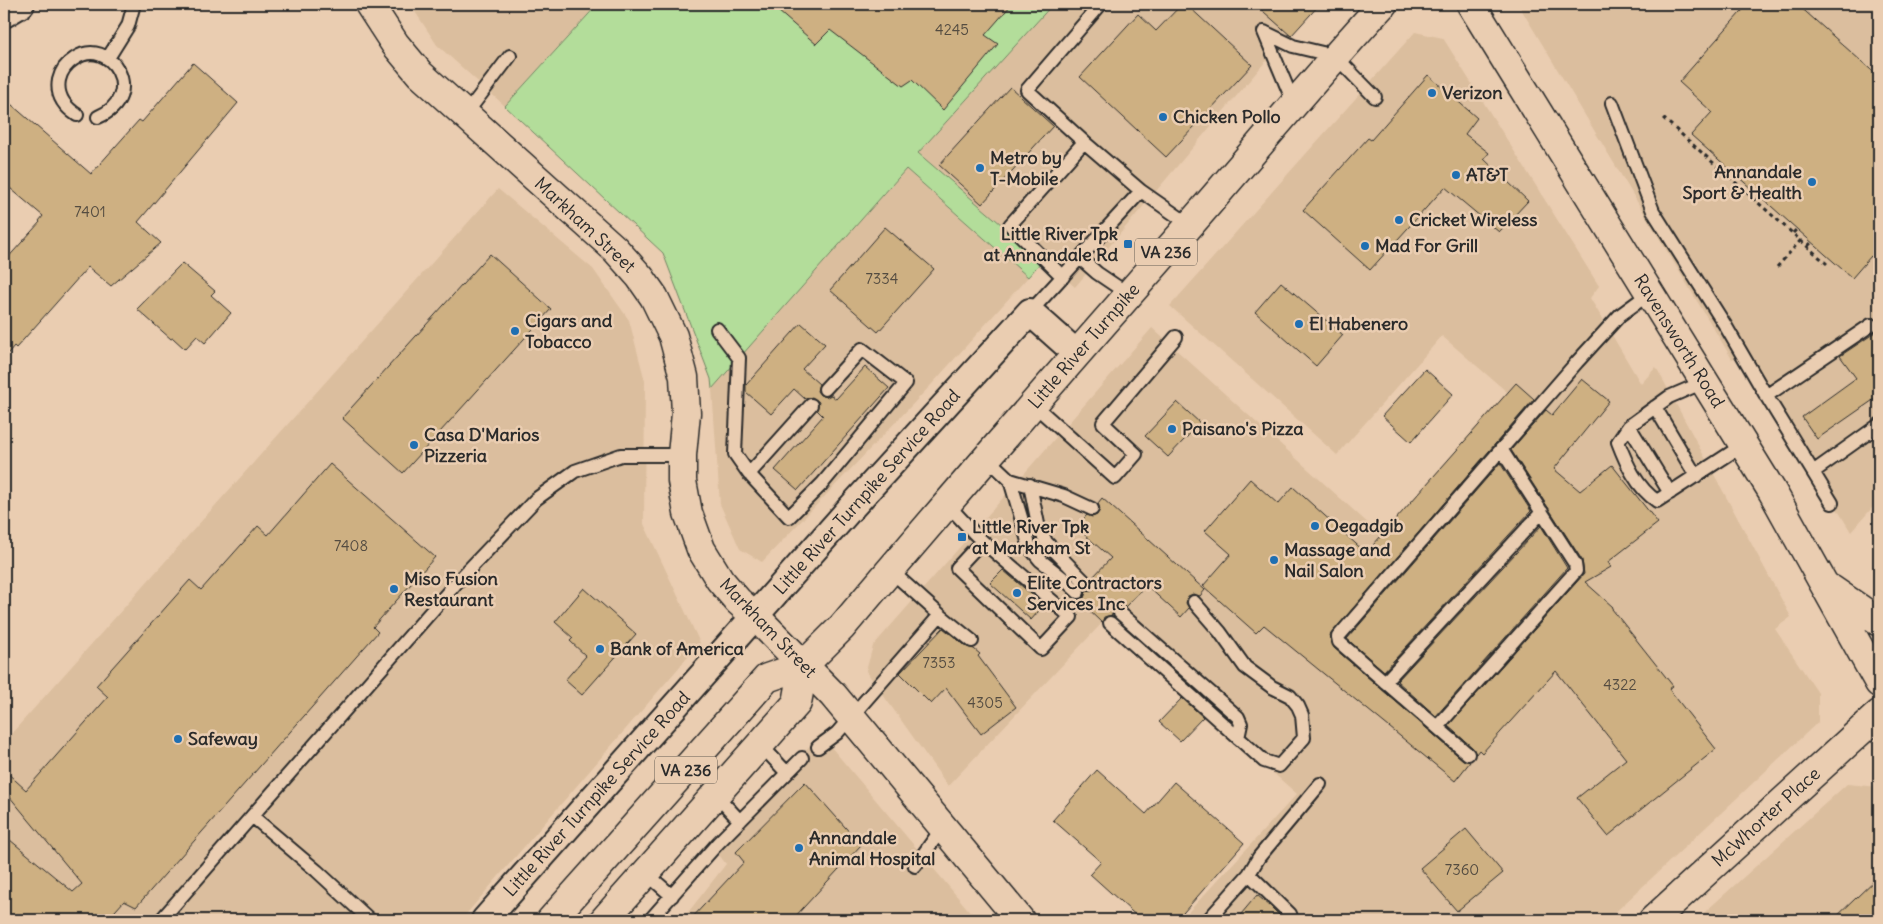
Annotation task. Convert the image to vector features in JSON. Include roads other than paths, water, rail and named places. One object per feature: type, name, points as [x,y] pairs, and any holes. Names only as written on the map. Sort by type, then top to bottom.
[{"type":"main road","name":"Markham Street","points":[[369,4],[395,44],[420,74],[615,249],[654,296],[673,336],[684,377],[686,413],[682,455],[682,481],[688,513],[701,549],[720,580],[738,601],[833,695],[1020,920]]},
{"type":"main road","name":"Little River Turnpike","points":[[551,920],[767,678],[804,665],[842,627],[1076,353],[1335,56],[1383,4]]},
{"type":"main road","name":"Ravensworth Road","points":[[1471,4],[1793,527],[1879,683]]},
{"type":"main road","points":[[1824,583],[1879,622]]},
{"type":"main road","name":"VA 236","points":[[604,920],[797,704],[804,665]]},
{"type":"main road","name":"McWhorter Place","points":[[1653,920],[1879,714]]},
{"type":"street","points":[[4,14],[21,4]]},
{"type":"street","points":[[1030,312],[1076,353]]},
{"type":"street","name":"Little River Turnpike Service Road","points":[[485,920],[866,491],[1030,312]]},
{"type":"lane","points":[[108,58],[128,26],[134,4]]},
{"type":"lane","points":[[1100,5],[1027,90],[1141,191],[1190,224]]},
{"type":"lane","points":[[1294,104],[1264,32],[1293,46],[1335,56],[1375,97]]},
{"type":"lane","points":[[77,115],[62,101],[58,91],[62,71],[68,62],[82,55],[97,54],[108,58],[116,65],[121,74],[123,85],[121,96],[116,105],[108,113],[98,117]]},
{"type":"lane","points":[[465,115],[510,56]]},
{"type":"lane","points":[[1612,103],[1653,211],[1725,325],[1832,503]]},
{"type":"lane","points":[[1063,276],[1010,225],[1084,142]]},
{"type":"lane","points":[[1030,312],[1141,191]]},
{"type":"lane","points":[[1080,258],[1097,273],[1128,294]]},
{"type":"lane","points":[[1468,754],[1338,642],[1338,637],[1620,315],[1650,294]]},
{"type":"lane","points":[[1766,396],[1871,325]]},
{"type":"lane","points":[[717,329],[739,358],[735,454],[749,474],[789,518],[822,484],[906,383],[862,349],[824,389]]},
{"type":"lane","points":[[1033,404],[1115,478],[1136,454],[1103,422],[1176,337]]},
{"type":"lane","points":[[1704,382],[1669,396],[1630,426],[1618,442],[1626,464],[1647,495],[1657,501],[1743,445]]},
{"type":"lane","points":[[749,474],[811,405]]},
{"type":"lane","points":[[1655,407],[1696,476]]},
{"type":"lane","points":[[1813,472],[1879,425]]},
{"type":"lane","points":[[1630,426],[1670,493]]},
{"type":"lane","points":[[1438,728],[1576,571],[1575,564],[1501,449]]},
{"type":"lane","points":[[161,920],[458,581],[536,499],[575,471],[621,454],[682,455]]},
{"type":"lane","points":[[987,458],[1010,480],[1064,496],[1092,509]]},
{"type":"lane","points":[[1010,480],[1030,548],[1040,560],[1064,579],[1082,588],[1046,542],[1038,524],[1030,486]]},
{"type":"lane","points":[[947,504],[972,532],[1071,617],[1041,649],[957,568],[982,541]]},
{"type":"lane","points":[[1385,682],[1542,512]]},
{"type":"lane","points":[[890,570],[972,641]]},
{"type":"lane","points":[[1110,623],[1264,761],[1279,766],[1304,738],[1302,715],[1298,706],[1290,696],[1272,688],[1245,667],[1220,632],[1194,602]]},
{"type":"lane","points":[[1120,613],[1238,717],[1241,724],[1238,738]]},
{"type":"lane","points":[[818,747],[837,733],[940,615]]},
{"type":"lane","points":[[760,744],[787,773]]},
{"type":"lane","points":[[650,920],[740,820],[802,758]]},
{"type":"lane","points":[[1208,920],[1249,874],[1259,857],[1320,784]]},
{"type":"lane","points":[[716,794],[740,820]]},
{"type":"lane","points":[[252,816],[370,920]]},
{"type":"lane","points":[[915,866],[943,827]]},
{"type":"lane","points":[[646,873],[672,896]]},
{"type":"lane","points":[[1249,874],[1290,914],[1292,920]]},
{"type":"place","name":"Verizon","points":[[1432,93]]},
{"type":"place","name":"Chicken Pollo","points":[[1163,117]]},
{"type":"place","name":"Metro by T-Mobile","points":[[980,168]]},
{"type":"place","name":"AT&T","points":[[1456,175]]},
{"type":"place","name":"Annandale Sport & Health","points":[[1812,182]]},
{"type":"place","name":"Cricket Wireless","points":[[1399,220]]},
{"type":"place","name":"Little River Tpk at Annandale Rd","points":[[1128,244]]},
{"type":"place","name":"Mad For Grill","points":[[1365,246]]},
{"type":"place","name":"El Habenero","points":[[1299,324]]},
{"type":"place","name":"Cigars and Tobacco","points":[[515,331]]},
{"type":"place","name":"Paisano's Pizza","points":[[1172,429]]},
{"type":"place","name":"Casa D'Marios Pizzeria","points":[[414,445]]},
{"type":"place","name":"Oegadgib","points":[[1315,526]]},
{"type":"place","name":"Little River Tpk at Markham St","points":[[962,537]]},
{"type":"place","name":"Massage and Nail Salon","points":[[1274,560]]},
{"type":"place","name":"Miso Fusion Restaurant","points":[[394,589]]},
{"type":"place","name":"Elite Contractors Services Inc","points":[[1017,593]]},
{"type":"place","name":"Bank of America","points":[[600,649]]},
{"type":"place","name":"Safeway","points":[[178,739]]},
{"type":"place","name":"Annandale Animal Hospital","points":[[799,848]]}]
